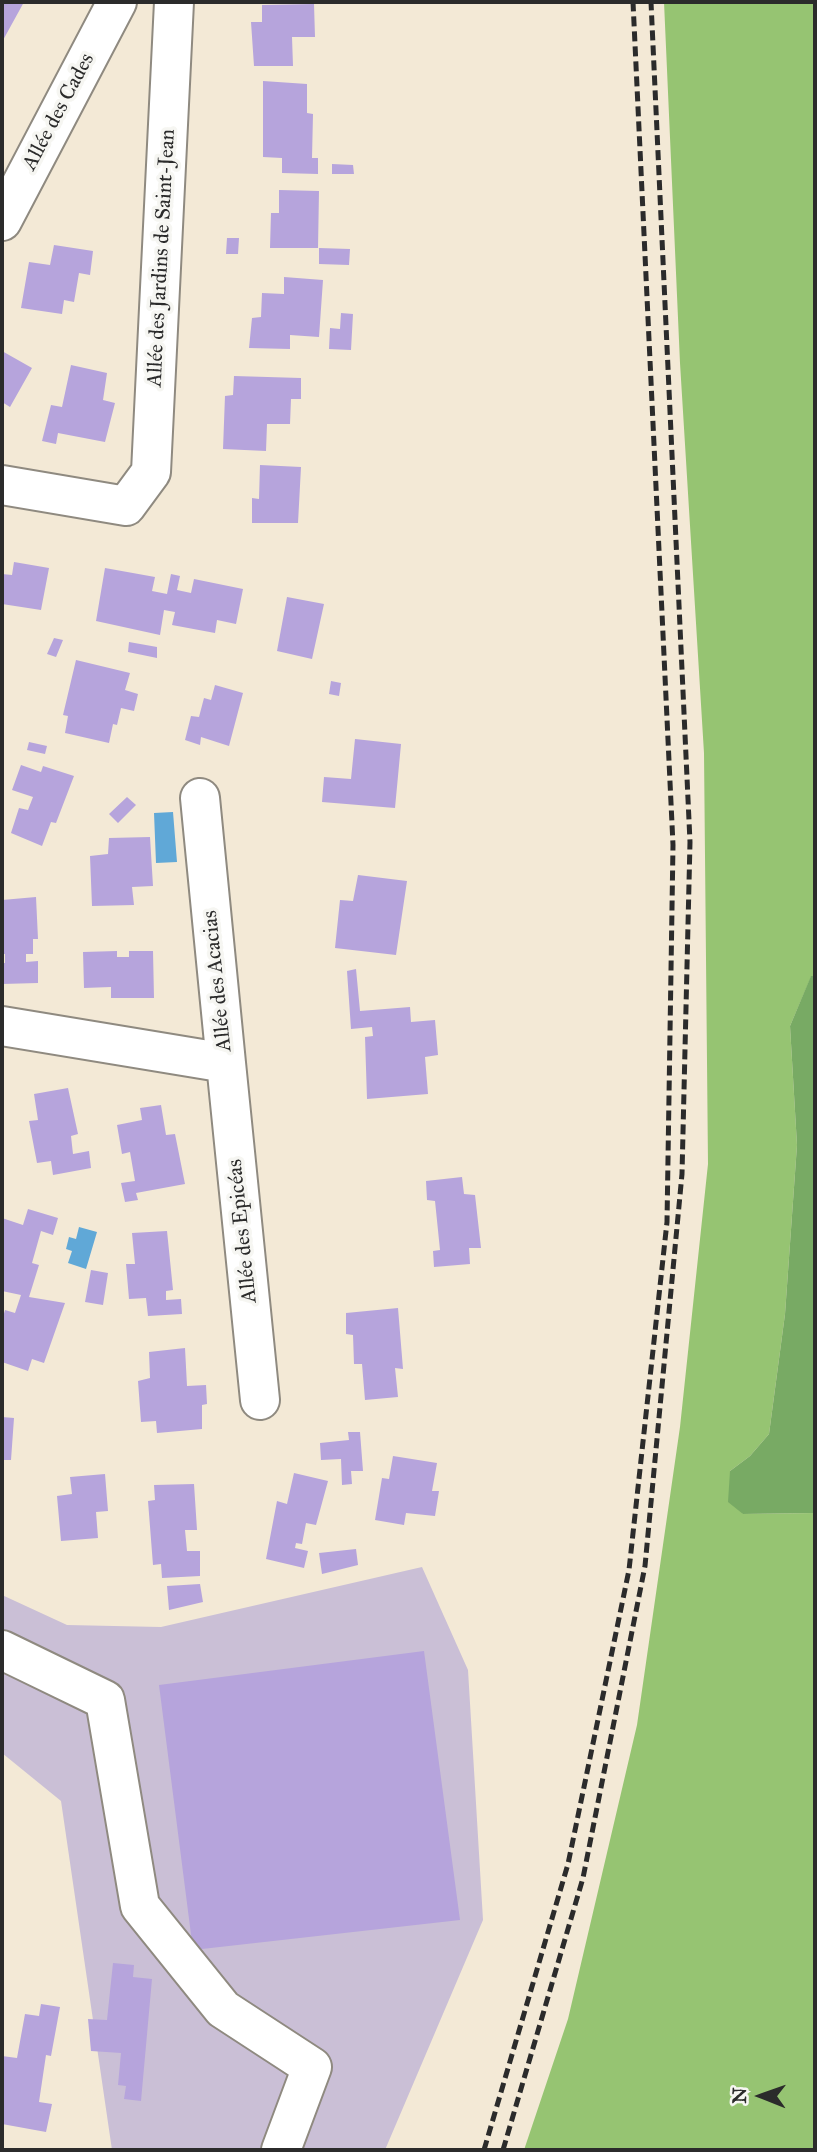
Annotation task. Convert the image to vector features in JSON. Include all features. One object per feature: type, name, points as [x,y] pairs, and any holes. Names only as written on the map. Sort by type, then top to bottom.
[{"type":"street","name":"Allée des Cades","points":[[2,221],[117,2]]},
{"type":"street","name":"Allée des Jardins de Saint-Jean","points":[[2,485],[126,506],[151,472],[174,2]]},
{"type":"street","name":"Allée des Acacias","points":[[2,1026],[226,1063],[200,798]]},
{"type":"street","name":"Allée des Epicéas","points":[[226,1063],[260,1400]]},
{"type":"street","points":[[2,1650],[105,1700],[140,1906],[223,2010],[312,2067],[281,2150]]},
{"type":"shaded area","points":[[422,1567],[468,1670],[483,1920],[385,2150],[112,2150],[61,1801],[2,1753],[2,1595],[67,1625],[161,1627]]},
{"type":"green space","points":[[664,2],[815,2],[815,976],[811,977],[790,1026],[797,1145],[785,1314],[769,1434],[750,1456],[730,1471],[743,1514],[815,1513],[815,2150],[524,2150],[568,2019],[637,1725],[680,1427],[708,1164],[704,753],[680,363]]},
{"type":"green space","points":[[811,976],[815,976],[815,1513],[743,1514],[728,1502],[730,1471],[750,1456],[769,1434],[785,1314],[797,1145],[790,1026]]},
{"type":"water","points":[[173,812],[177,862],[156,863],[154,813]]},
{"type":"water","points":[[79,1227],[97,1232],[86,1269],[68,1263],[72,1251],[66,1249],[69,1237],[76,1239]]},
{"type":"building","points":[[2,2],[24,2],[2,42]]},
{"type":"building","points":[[314,4],[315,37],[292,37],[293,66],[254,66],[251,22],[262,22],[262,5]]},
{"type":"building","points":[[263,81],[307,84],[307,113],[313,114],[312,158],[318,158],[318,174],[282,173],[282,158],[263,157]]},
{"type":"building","points":[[332,164],[353,165],[354,174],[332,174]]},
{"type":"building","points":[[279,190],[319,191],[318,248],[270,248],[271,213],[279,213]]},
{"type":"building","points":[[227,238],[239,238],[238,254],[226,254]]},
{"type":"building","points":[[54,245],[93,251],[90,275],[79,273],[74,302],[64,300],[62,314],[21,308],[29,262],[50,265]]},
{"type":"building","points":[[319,248],[350,249],[349,265],[319,264]]},
{"type":"building","points":[[284,277],[323,280],[319,337],[290,335],[290,349],[249,348],[252,318],[261,317],[262,293],[284,294]]},
{"type":"building","points":[[341,313],[353,314],[351,350],[329,349],[330,328],[340,329]]},
{"type":"building","points":[[2,351],[32,368],[10,407],[2,402]]},
{"type":"building","points":[[71,365],[107,373],[103,400],[115,403],[105,442],[58,433],[56,444],[42,441],[51,405],[62,407]]},
{"type":"building","points":[[234,376],[301,378],[301,399],[291,399],[290,424],[267,424],[266,451],[223,449],[225,396],[233,395]]},
{"type":"building","points":[[260,465],[301,467],[298,523],[252,523],[252,498],[259,499]]},
{"type":"building","points":[[14,562],[49,568],[41,610],[2,604],[2,574],[12,575]]},
{"type":"building","points":[[105,568],[155,577],[152,591],[167,594],[171,574],[180,576],[177,590],[191,593],[194,579],[243,589],[236,624],[217,620],[215,633],[172,625],[175,612],[164,610],[160,635],[96,621]]},
{"type":"building","points":[[287,597],[324,604],[312,659],[277,651]]},
{"type":"building","points":[[54,638],[63,640],[56,657],[47,654]]},
{"type":"building","points":[[129,642],[157,647],[157,658],[128,652]]},
{"type":"building","points":[[76,660],[130,673],[125,690],[138,694],[134,711],[121,708],[117,725],[113,724],[109,743],[65,733],[68,716],[63,715]]},
{"type":"building","points":[[331,681],[341,683],[339,696],[329,694]]},
{"type":"building","points":[[215,685],[243,693],[229,746],[201,737],[200,745],[185,740],[191,716],[199,717],[204,698],[211,700]]},
{"type":"building","points":[[355,739],[401,744],[395,808],[322,802],[324,777],[351,779]]},
{"type":"building","points":[[29,742],[47,746],[45,754],[27,750]]},
{"type":"building","points":[[21,765],[41,772],[43,766],[74,776],[56,823],[51,822],[42,846],[11,833],[19,808],[28,810],[33,797],[12,790]]},
{"type":"building","points":[[127,797],[136,805],[118,823],[109,814]]},
{"type":"building","points":[[150,837],[153,886],[132,887],[134,905],[92,906],[90,856],[108,854],[109,838]]},
{"type":"building","points":[[358,875],[407,881],[396,955],[335,948],[340,900],[353,901]]},
{"type":"building","points":[[36,897],[38,939],[33,939],[33,954],[26,954],[26,962],[38,961],[38,983],[2,984],[5,954],[2,954],[2,900]]},
{"type":"building","points":[[117,951],[117,957],[129,957],[129,951],[153,951],[154,998],[111,998],[111,987],[84,988],[83,952]]},
{"type":"building","points":[[356,969],[360,1011],[410,1007],[411,1022],[435,1020],[438,1055],[425,1057],[428,1094],[367,1099],[365,1037],[373,1036],[372,1027],[351,1029],[347,971]]},
{"type":"building","points":[[68,1088],[78,1134],[71,1136],[73,1154],[89,1151],[91,1168],[53,1175],[51,1161],[37,1163],[29,1121],[38,1120],[34,1094]]},
{"type":"building","points":[[161,1105],[166,1135],[175,1134],[185,1184],[136,1193],[138,1200],[125,1202],[121,1183],[135,1181],[130,1152],[122,1154],[117,1125],[142,1120],[140,1108]]},
{"type":"building","points":[[462,1177],[464,1194],[475,1195],[481,1248],[469,1248],[470,1264],[434,1267],[433,1251],[440,1250],[435,1201],[427,1200],[426,1181]]},
{"type":"building","points":[[28,1209],[58,1218],[53,1235],[41,1231],[32,1263],[39,1265],[29,1297],[65,1303],[44,1363],[32,1359],[28,1371],[2,1362],[2,1321],[5,1310],[15,1313],[21,1295],[2,1291],[2,1218],[23,1225]]},
{"type":"building","points":[[167,1231],[173,1290],[166,1291],[166,1300],[181,1299],[182,1314],[148,1316],[146,1298],[129,1299],[126,1264],[135,1264],[132,1233]]},
{"type":"building","points":[[91,1270],[108,1273],[103,1305],[85,1302]]},
{"type":"building","points":[[398,1308],[403,1369],[395,1368],[398,1397],[365,1400],[362,1364],[354,1364],[353,1335],[346,1334],[346,1313]]},
{"type":"building","points":[[185,1348],[187,1386],[206,1385],[207,1404],[202,1405],[202,1429],[157,1433],[156,1421],[141,1422],[138,1381],[150,1378],[149,1352]]},
{"type":"building","points":[[2,1417],[14,1418],[11,1460],[2,1460]]},
{"type":"building","points":[[348,1432],[360,1432],[363,1471],[351,1471],[352,1484],[342,1485],[341,1459],[321,1460],[320,1443],[349,1440]]},
{"type":"building","points":[[393,1456],[437,1463],[432,1491],[439,1491],[435,1516],[406,1513],[404,1525],[375,1520],[382,1478],[389,1479]]},
{"type":"building","points":[[294,1473],[328,1481],[316,1525],[306,1523],[302,1544],[296,1543],[295,1548],[308,1551],[304,1568],[266,1559],[277,1501],[287,1504]]},
{"type":"building","points":[[105,1474],[108,1511],[96,1512],[98,1538],[61,1541],[57,1496],[72,1494],[70,1477]]},
{"type":"building","points":[[194,1484],[197,1530],[185,1530],[187,1551],[200,1551],[200,1576],[162,1578],[161,1564],[153,1565],[148,1501],[155,1500],[154,1485]]},
{"type":"building","points":[[356,1549],[358,1565],[322,1574],[319,1553]]},
{"type":"building","points":[[200,1584],[203,1602],[169,1610],[167,1586]]},
{"type":"building","points":[[424,1651],[460,1920],[193,1950],[159,1685]]},
{"type":"building","points":[[113,1963],[134,1965],[133,1977],[152,1979],[141,2101],[124,2099],[126,2086],[118,2085],[121,2053],[91,2051],[88,2019],[107,2020]]},
{"type":"building","points":[[41,2004],[60,2007],[51,2056],[46,2055],[39,2102],[52,2104],[46,2132],[2,2124],[2,2056],[17,2058],[25,2014],[39,2016]]},
{"type":"railway","points":[[484,2150],[568,1864],[629,1570],[667,1222],[673,845],[633,2]]},
{"type":"railway","points":[[503,2150],[583,1878],[645,1566],[682,1174],[690,842],[651,2]]}]
